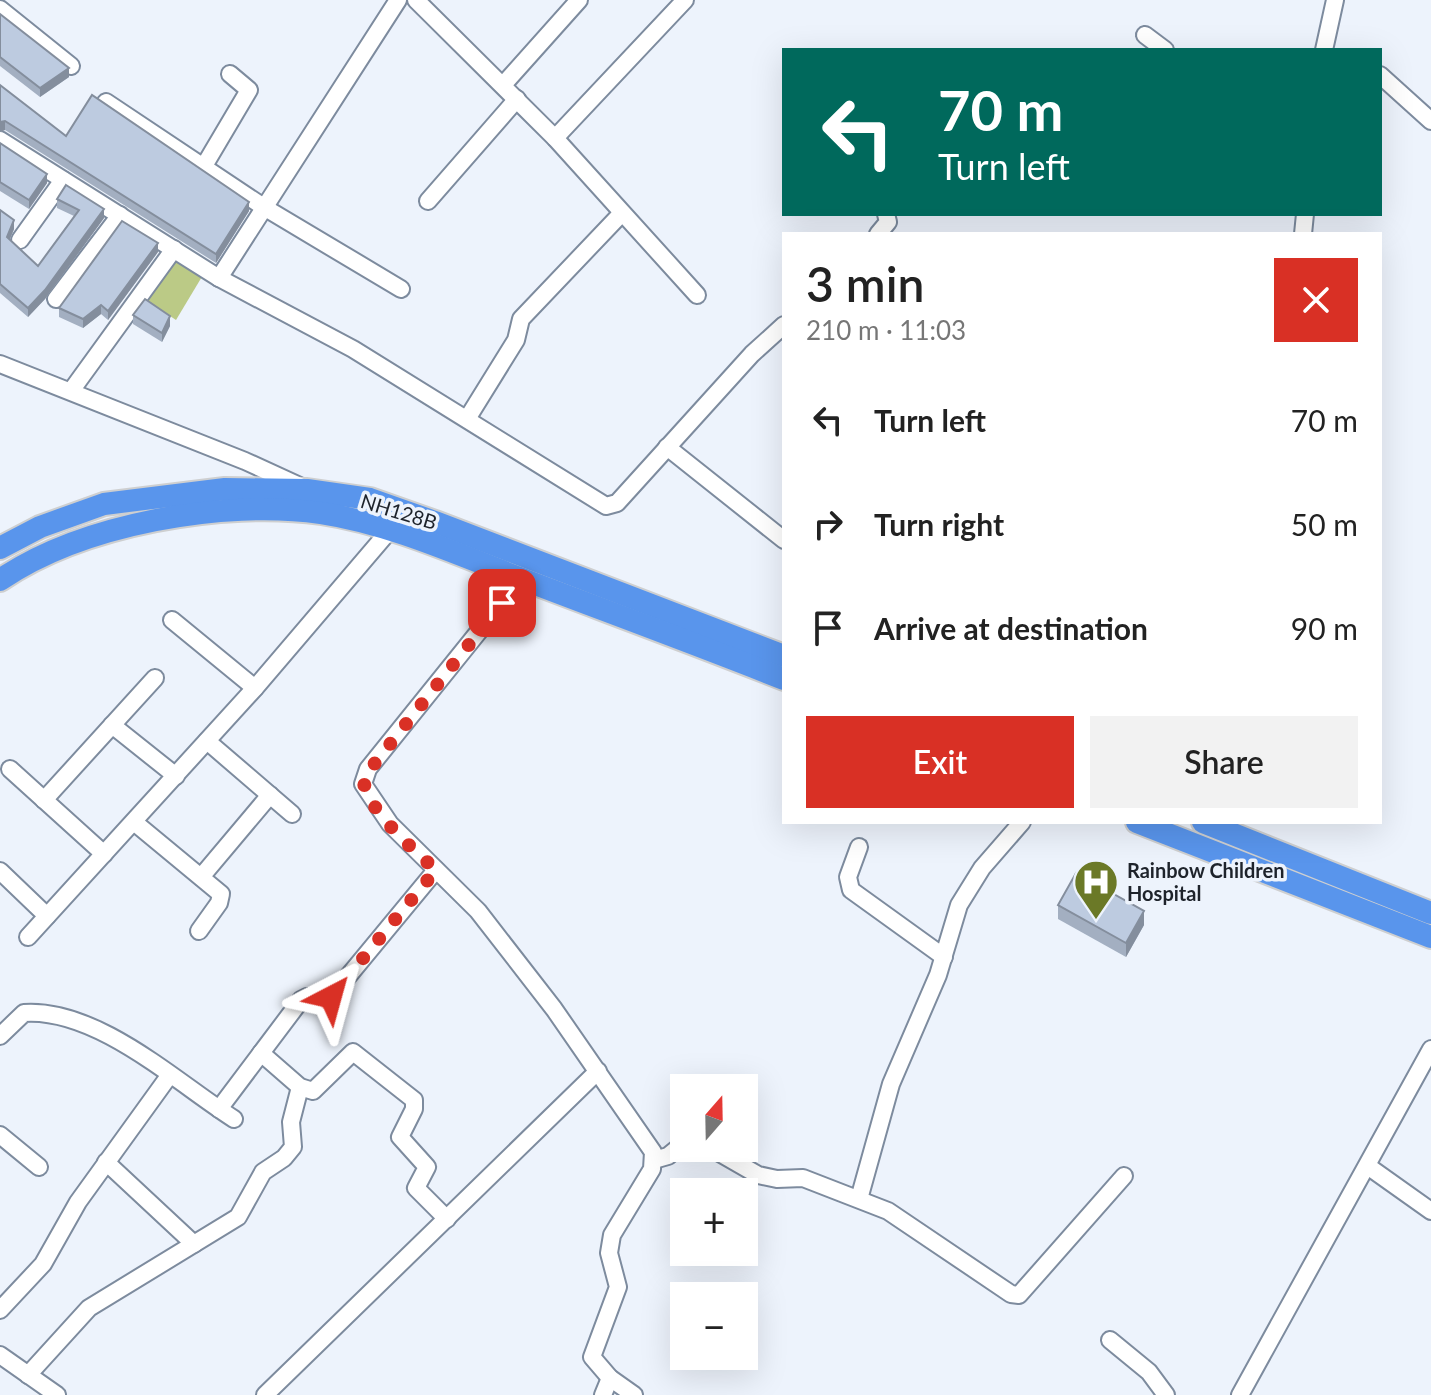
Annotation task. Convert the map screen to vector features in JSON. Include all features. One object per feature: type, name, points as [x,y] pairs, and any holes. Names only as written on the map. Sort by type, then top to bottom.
[{"type":"highway","name":"NH128B","points":[[0,548],[40,527],[104,504],[225,489],[307,490],[370,499],[782,655]]},
{"type":"highway","points":[[0,580],[98,534],[152,520],[237,509],[320,513],[389,531],[782,678]]},
{"type":"highway","points":[[1142,824],[1431,937]]},
{"type":"highway","points":[[1208,824],[1431,913]]},
{"type":"street","points":[[219,278],[262,206],[398,0]]},
{"type":"street","points":[[416,0],[555,138],[697,295]]},
{"type":"street","points":[[503,85],[579,0]]},
{"type":"street","points":[[555,138],[685,0]]},
{"type":"street","points":[[1324,48],[1335,0]]},
{"type":"street","points":[[0,9],[71,66]]},
{"type":"street","points":[[1145,35],[1162,48]]},
{"type":"street","points":[[204,166],[249,90],[230,74]]},
{"type":"street","points":[[1382,77],[1431,121]]},
{"type":"street","points":[[428,201],[517,99]]},
{"type":"street","points":[[106,102],[262,206],[401,289]]},
{"type":"street","points":[[0,140],[219,278],[353,349],[606,506],[617,503],[782,327]]},
{"type":"street","points":[[20,240],[63,180]]},
{"type":"street","points":[[467,419],[516,340],[521,319],[621,214]]},
{"type":"street","points":[[56,299],[120,215]]},
{"type":"street","points":[[71,391],[174,249]]},
{"type":"street","points":[[0,364],[307,490],[320,513]]},
{"type":"street","points":[[667,447],[782,538]]},
{"type":"street","points":[[28,937],[255,688],[389,531]]},
{"type":"street","points":[[521,579],[364,777],[365,792],[390,824],[478,911],[598,1071],[648,1143],[654,1160]]},
{"type":"street","points":[[172,620],[255,688]]},
{"type":"street","points":[[44,800],[155,678]]},
{"type":"street","points":[[112,725],[176,776]]},
{"type":"street","points":[[207,741],[292,814]]},
{"type":"street","points":[[10,769],[104,854]]},
{"type":"street","points":[[201,877],[270,795]]},
{"type":"street","points":[[134,822],[221,894],[221,899],[199,931]]},
{"type":"street","points":[[859,1199],[891,1084],[944,957],[965,895],[982,868],[1020,824]]},
{"type":"street","points":[[859,847],[848,877],[851,890],[944,957]]},
{"type":"street","points":[[219,1109],[301,1000],[307,997],[327,1000],[331,997],[436,870]]},
{"type":"street","points":[[0,871],[47,916]]},
{"type":"street","points":[[0,1036],[24,1013],[43,1014],[97,1029],[234,1119]]},
{"type":"street","points":[[1240,1395],[1369,1167],[1431,1049]]},
{"type":"street","points":[[261,1053],[300,1087],[313,1091],[353,1052],[414,1100],[414,1109],[400,1137],[427,1167],[417,1184],[418,1191],[447,1219]]},
{"type":"street","points":[[265,1395],[598,1071]]},
{"type":"street","points":[[0,1310],[43,1264],[106,1162],[169,1076]]},
{"type":"street","points":[[28,1375],[89,1308],[238,1217],[263,1172],[289,1154],[294,1140],[291,1122],[300,1087]]},
{"type":"street","points":[[0,1135],[39,1167]]},
{"type":"street","points":[[634,1395],[610,1378],[592,1357],[618,1287],[610,1244],[654,1160],[670,1154]]},
{"type":"street","points":[[106,1162],[194,1244]]},
{"type":"street","points":[[735,1162],[758,1175],[803,1178],[859,1199],[903,1220],[1011,1294],[1019,1295],[1124,1176]]},
{"type":"street","points":[[1369,1167],[1431,1211]]},
{"type":"street","points":[[1110,1340],[1149,1372],[1166,1395]]},
{"type":"street","points":[[0,1355],[57,1395]]},
{"type":"street","points":[[603,1395],[610,1378]]},
{"type":"green space","points":[[174,256],[203,275],[176,320],[143,298]]},
{"type":"building","points":[[0,14],[69,68],[40,88],[0,57]]},
{"type":"building","points":[[0,85],[66,136],[92,95],[249,202],[216,254],[5,121],[0,122]]},
{"type":"building","points":[[0,143],[47,174],[29,200],[0,182]]},
{"type":"building","points":[[66,185],[104,209],[45,290],[28,308],[0,284],[0,210],[14,220],[7,237],[38,266],[79,210],[57,199]]},
{"type":"building","points":[[122,221],[158,243],[108,311],[101,305],[83,319],[59,308]]},
{"type":"building","points":[[145,299],[170,316],[162,333],[133,315]]},
{"type":"building","points":[[1076,873],[1144,911],[1126,943],[1058,905]]},
{"type":"place","name":"Rainbow Children Hospital","points":[[1096,921]]},
{"type":"route","points":[[331,997],[436,870],[390,824],[365,792],[364,777],[502,603]]}]
